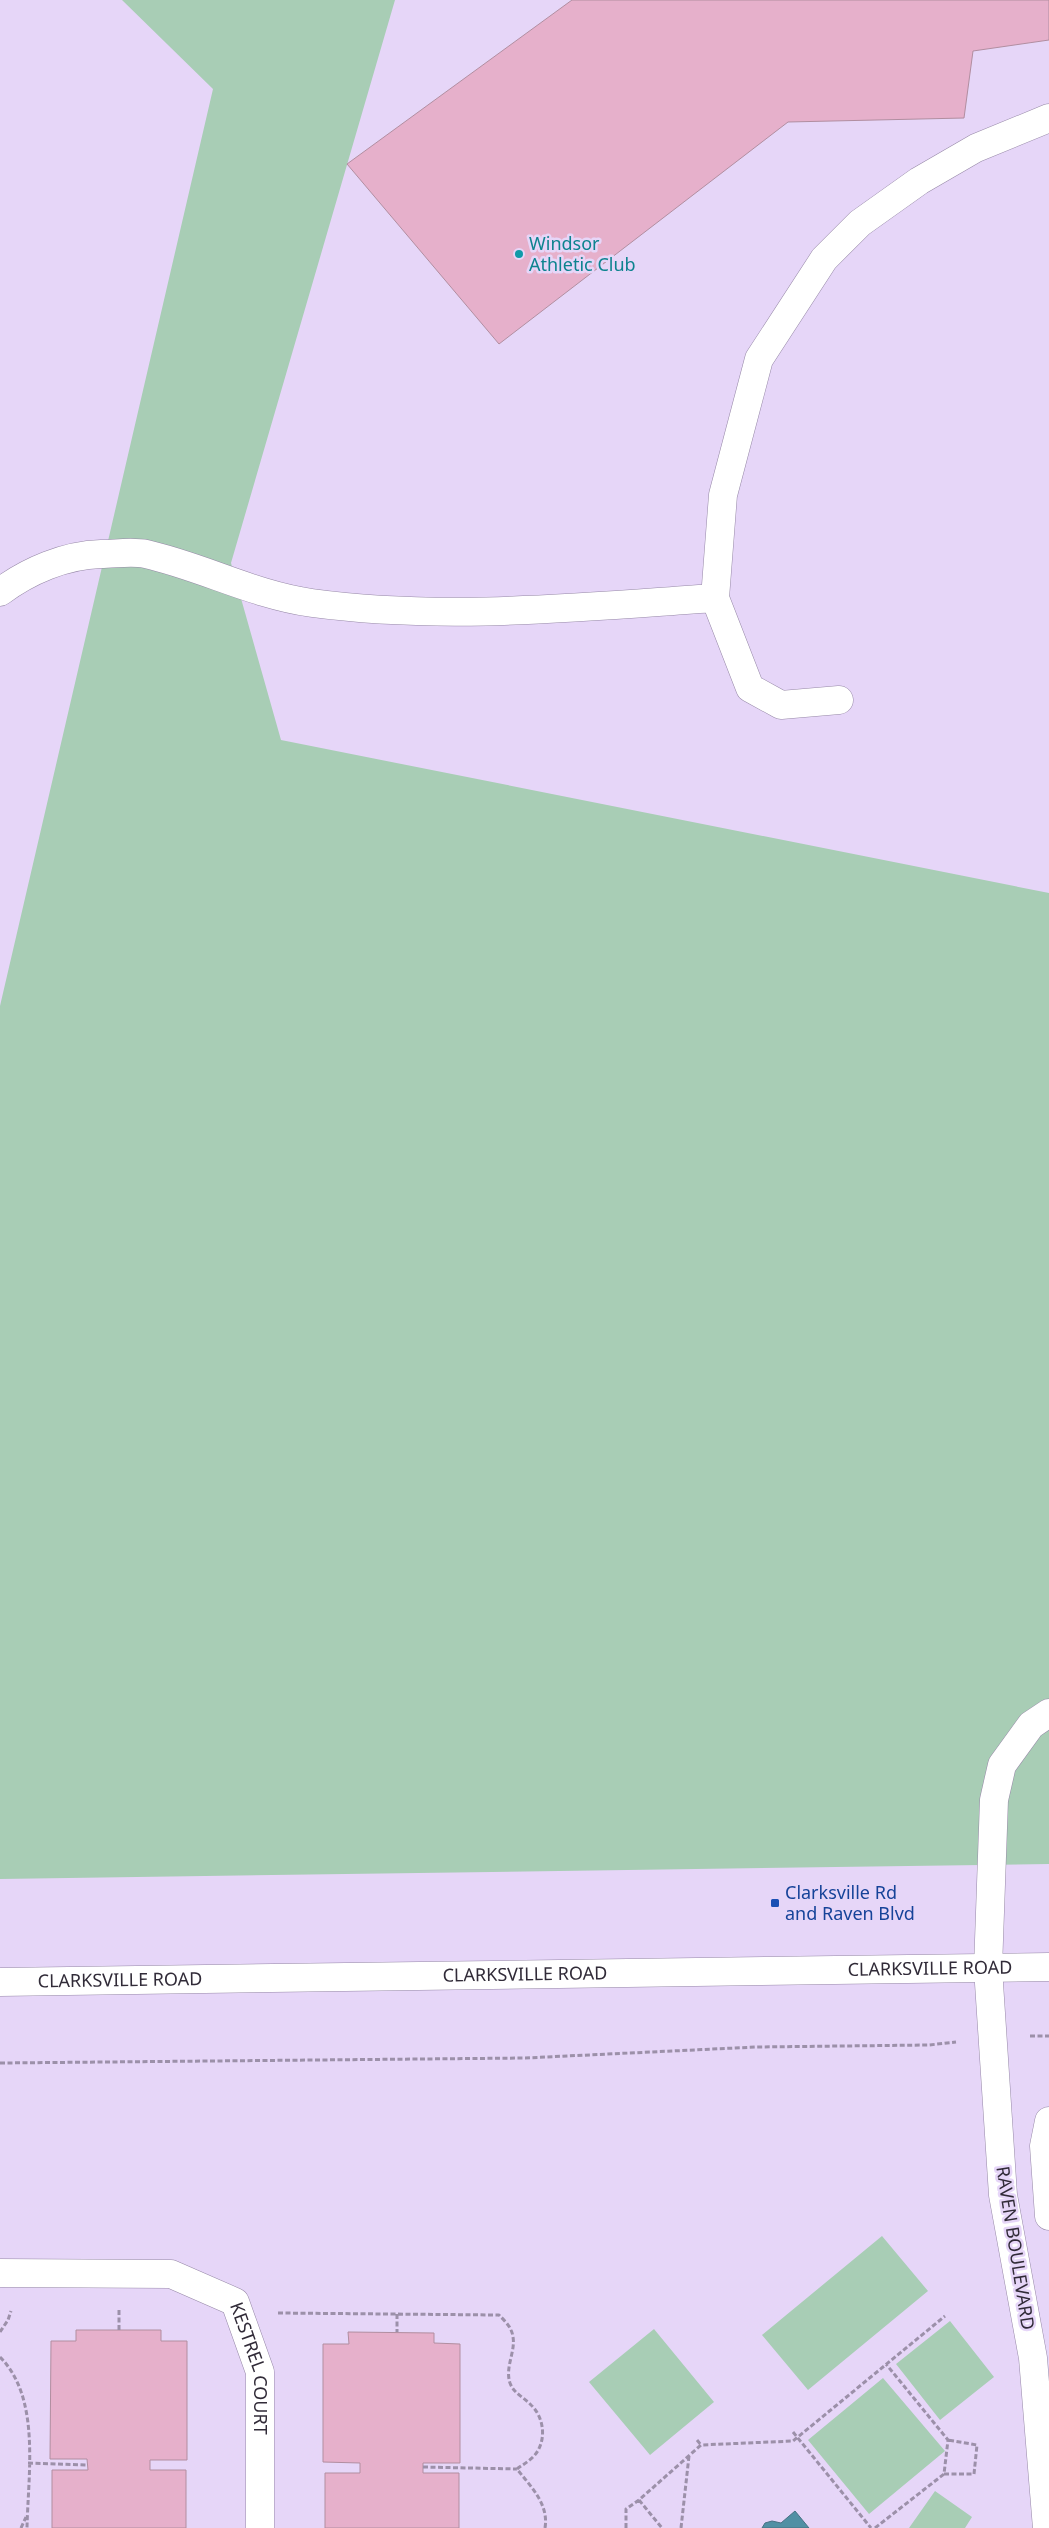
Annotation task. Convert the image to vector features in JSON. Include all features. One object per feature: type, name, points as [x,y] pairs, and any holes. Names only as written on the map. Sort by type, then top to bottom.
[{"type":"street","points":[[839,700],[781,705],[750,688],[715,598],[723,494],[735,441],[759,360],[824,259],[860,223],[919,181],[976,148],[1049,118]]},
{"type":"street","points":[[0,592],[32,572],[59,561],[98,554],[144,554],[258,592],[310,603],[368,609],[525,611],[715,598]]},
{"type":"street","name":"RAVEN BOULEVARD","points":[[1048,2523],[1040,2347],[1003,2195],[988,1968],[996,1791],[1002,1765],[1031,1725],[1049,1713]]},
{"type":"street","name":"CLARKSVILLE ROAD","points":[[0,1982],[1049,1967]]},
{"type":"street","points":[[1049,2121],[1044,2146],[1049,2216]]},
{"type":"street","points":[[1001,2174],[1046,2173]]},
{"type":"street","name":"KESTREL COURT","points":[[0,2273],[171,2274],[235,2302],[260,2372],[260,2528]]},
{"type":"path","points":[[0,2063],[525,2058],[756,2047],[929,2045]]},
{"type":"path","points":[[0,2332],[8,2320],[12,2305]]},
{"type":"path","points":[[119,2306],[119,2330]]},
{"type":"path","points":[[241,2319],[278,2313],[499,2314],[511,2330],[514,2348],[508,2371],[510,2383],[517,2395],[532,2405],[543,2422],[542,2442],[534,2456],[517,2469],[423,2467]]},
{"type":"path","points":[[397,2314],[397,2332]]},
{"type":"path","points":[[626,2528],[626,2509],[639,2500],[701,2445],[793,2441],[945,2316]]},
{"type":"path","points":[[0,2357],[12,2369],[21,2388],[28,2415],[27,2528]]},
{"type":"path","points":[[875,2528],[944,2474],[974,2474],[977,2445],[948,2440],[886,2364]]},
{"type":"path","points":[[793,2432],[871,2528]]},
{"type":"path","points":[[697,2440],[701,2445]]},
{"type":"path","points":[[944,2474],[948,2440]]},
{"type":"path","points":[[681,2528],[690,2455]]},
{"type":"path","points":[[28,2463],[87,2465]]},
{"type":"path","points":[[517,2469],[541,2500],[547,2518],[545,2528]]},
{"type":"path","points":[[639,2500],[662,2528]]},
{"type":"path","points":[[21,2528],[27,2515]]},
{"type":"green space","points":[[122,0],[395,0],[231,563],[281,740],[1049,893],[1049,1864],[0,1879],[0,1006],[213,89]]},
{"type":"green space","points":[[882,2236],[928,2291],[808,2390],[762,2335]]},
{"type":"green space","points":[[950,2321],[994,2377],[940,2420],[896,2364]]},
{"type":"green space","points":[[654,2329],[714,2402],[650,2455],[589,2382]]},
{"type":"green space","points":[[883,2378],[945,2451],[869,2514],[808,2440]]},
{"type":"green space","points":[[935,2491],[972,2517],[965,2528],[909,2528]]},
{"type":"water","points":[[795,2511],[809,2528],[762,2528],[765,2523],[772,2521],[781,2523]]},
{"type":"building","name":"Windsor Athletic Club","points":[[572,0],[1049,0],[1049,40],[973,51],[964,118],[788,122],[499,344],[347,164]]},
{"type":"building","points":[[76,2330],[161,2330],[161,2341],[187,2341],[187,2460],[150,2460],[150,2470],[186,2470],[186,2528],[52,2528],[52,2470],[88,2470],[87,2459],[50,2459],[51,2341],[76,2341]]},
{"type":"building","points":[[348,2332],[434,2333],[434,2343],[460,2344],[460,2463],[423,2463],[423,2473],[459,2473],[459,2528],[325,2528],[325,2473],[360,2473],[360,2463],[323,2462],[323,2344],[349,2344]]},
{"type":"place","name":"Windsor Athletic Club","points":[[519,254]]},
{"type":"place","name":"Clarksville Rd and Raven Blvd","points":[[775,1903]]}]
